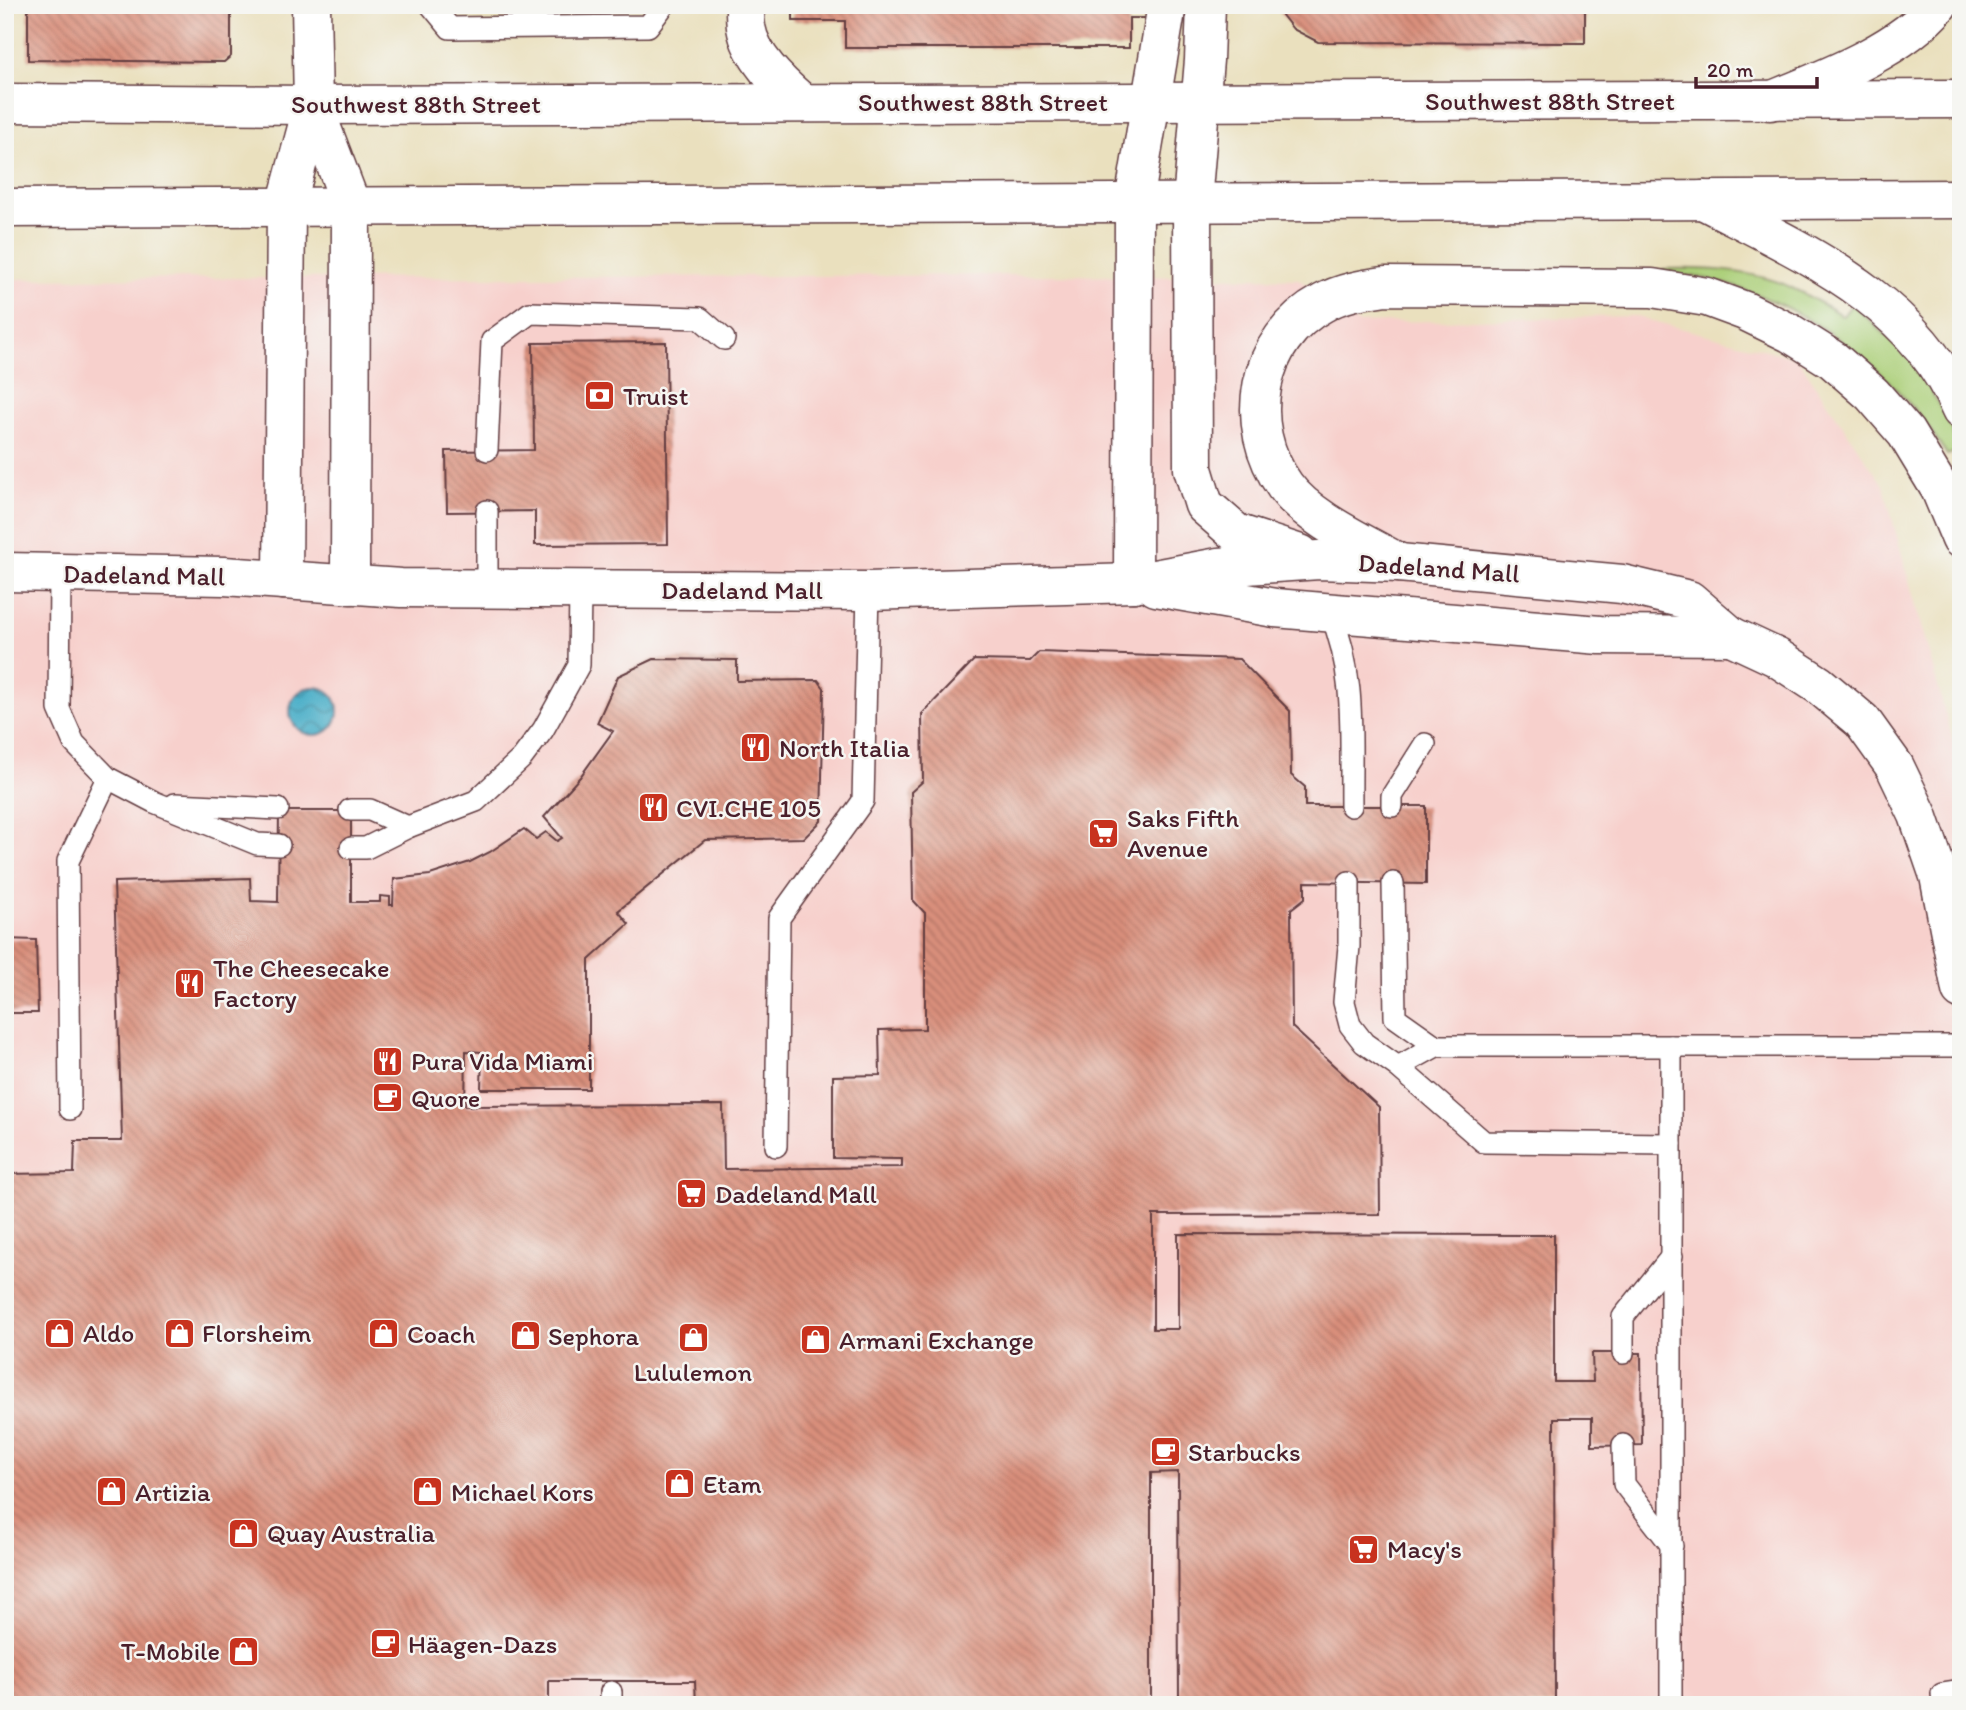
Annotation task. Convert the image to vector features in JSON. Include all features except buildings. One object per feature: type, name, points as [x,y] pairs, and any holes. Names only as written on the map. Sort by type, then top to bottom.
[{"type":"main road","points":[[283,580],[286,206],[313,105],[311,5]]},
{"type":"main road","points":[[745,5],[746,28],[752,46],[771,73],[801,102]]},
{"type":"main road","points":[[1133,583],[1134,202],[1167,5]]},
{"type":"main road","points":[[1206,5],[1192,202],[1193,469],[1204,505],[1236,533],[1319,560]]},
{"type":"main road","points":[[1770,100],[1827,78],[1877,53],[1938,5]]},
{"type":"main road","name":"Southwest 88th Street","points":[[5,103],[313,105],[1961,99]]},
{"type":"main road","points":[[313,105],[351,205],[350,585]]},
{"type":"main road","points":[[5,208],[1961,199]]},
{"type":"main road","points":[[1703,200],[1828,266],[1889,311],[1938,367],[1961,410]]},
{"type":"main road","points":[[1399,563],[1323,520],[1287,488],[1268,458],[1261,426],[1261,391],[1270,357],[1295,323],[1324,303],[1358,290],[1385,286],[1652,288],[1707,297],[1745,311],[1790,333],[1833,360],[1872,394],[1906,433],[1940,489],[1961,539]]},
{"type":"main road","name":"Dadeland Mall","points":[[5,572],[223,576],[401,589],[868,591],[1133,583],[1219,567],[1319,560],[1399,563],[1622,584],[1689,600],[1731,636],[1776,657],[1819,685],[1862,721],[1895,767],[1918,815],[1939,876],[1961,990]]},
{"type":"main road","name":"Dadeland Mall","points":[[1133,583],[1275,608],[1600,635],[1731,636]]},
{"type":"lane","points":[[432,5],[450,28],[648,26],[664,5]]},
{"type":"lane","points":[[487,450],[492,341],[530,313],[700,318],[724,339]]},
{"type":"lane","points":[[487,511],[487,588]]},
{"type":"lane","points":[[60,574],[60,709],[74,743],[108,778],[159,804],[257,844],[279,845]]},
{"type":"lane","points":[[351,848],[366,848],[408,827],[476,801],[498,783],[529,748],[579,666],[580,589]]},
{"type":"lane","points":[[776,1146],[779,918],[863,801],[868,591]]},
{"type":"lane","points":[[1330,612],[1339,635],[1349,677],[1351,806]]},
{"type":"lane","points":[[1392,806],[1392,796],[1426,744]]},
{"type":"lane","points":[[70,1109],[68,861],[108,778]]},
{"type":"lane","points":[[159,804],[278,809]]},
{"type":"lane","points":[[350,810],[370,810],[408,827]]},
{"type":"lane","points":[[1349,882],[1349,946],[1344,1002],[1350,1025],[1364,1043],[1398,1067],[1484,1142],[1671,1144]]},
{"type":"lane","points":[[1393,883],[1395,1017],[1436,1046]]},
{"type":"lane","points":[[1398,1067],[1436,1046],[1961,1046]]},
{"type":"lane","points":[[1671,1046],[1671,1705]]},
{"type":"lane","points":[[1623,1353],[1623,1317],[1672,1256]]},
{"type":"lane","points":[[1623,1445],[1624,1484],[1672,1546]]},
{"type":"lane","points":[[1944,1705],[1942,1694],[1961,1691]]},
{"type":"shaded area","points":[[1060,275],[1299,279],[1358,323],[1633,316],[1797,358],[1883,485],[1961,771],[1961,1705],[5,1705],[5,279]]},
{"type":"green space","points":[[1663,269],[1722,270],[1767,278],[1797,290],[1843,316],[1852,304],[1913,360],[1951,426],[1958,451],[1947,455],[1926,424],[1876,369],[1818,325],[1752,292],[1709,279],[1662,272]]},
{"type":"water","points":[[314,687],[323,688],[331,694],[337,702],[337,720],[331,728],[323,734],[314,735],[305,734],[297,728],[291,720],[290,711],[291,702],[297,694],[305,688]]},
{"type":"place","name":"Truist","points":[[600,396]]},
{"type":"place","name":"North Italia","points":[[756,748]]},
{"type":"place","name":"CVI.CHE 105","points":[[653,808]]},
{"type":"place","name":"Saks Fifth Avenue","points":[[1104,833]]},
{"type":"place","name":"The Cheesecake Factory","points":[[190,983]]},
{"type":"place","name":"Pura Vida Miami","points":[[388,1061]]},
{"type":"place","name":"Quore","points":[[388,1098]]},
{"type":"place","name":"Dadeland Mall","points":[[692,1194]]},
{"type":"place","name":"Aldo","points":[[60,1333]]},
{"type":"place","name":"Florsheim","points":[[179,1333]]},
{"type":"place","name":"Coach","points":[[384,1334]]},
{"type":"place","name":"Sephora","points":[[525,1336]]},
{"type":"place","name":"Lululemon","points":[[693,1337]]},
{"type":"place","name":"Armani Exchange","points":[[816,1340]]},
{"type":"place","name":"Starbucks","points":[[1165,1452]]},
{"type":"place","name":"Etam","points":[[680,1484]]},
{"type":"place","name":"Artizia","points":[[112,1492]]},
{"type":"place","name":"Michael Kors","points":[[428,1492]]},
{"type":"place","name":"Quay Australia","points":[[244,1533]]},
{"type":"place","name":"Macy's","points":[[1364,1549]]},
{"type":"place","name":"Häagen-Dazs","points":[[385,1644]]},
{"type":"place","name":"T-Mobile","points":[[243,1651]]}]
